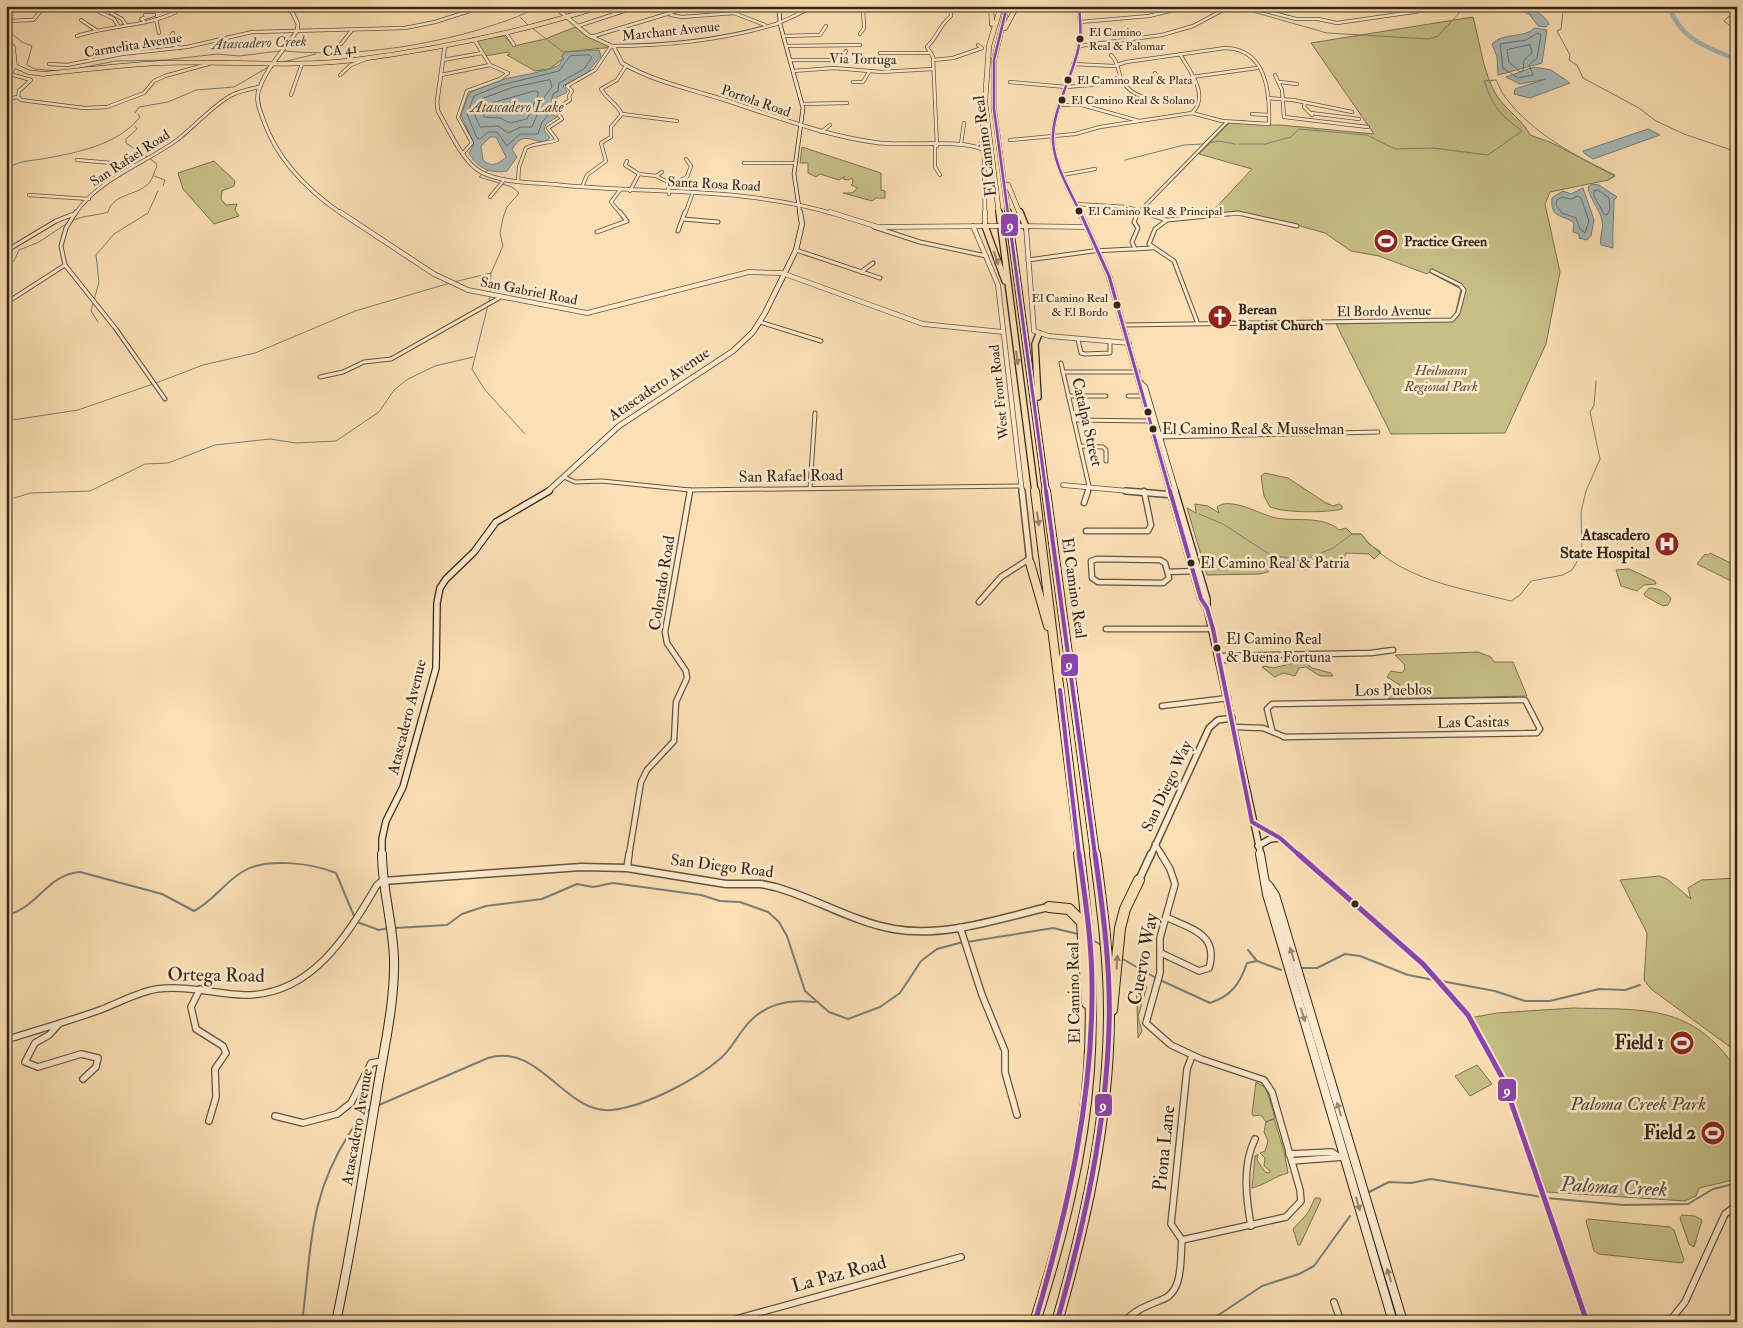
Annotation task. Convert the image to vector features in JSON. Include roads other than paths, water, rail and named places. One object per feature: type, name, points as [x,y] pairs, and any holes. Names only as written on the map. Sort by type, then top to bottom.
[{"type":"highway","points":[[991,6],[993,29]]},
{"type":"highway","name":"El Camino Real","points":[[1000,6],[993,29],[987,62],[986,102],[1058,675],[1089,939],[1092,1002],[1089,1070],[1083,1125],[1072,1191],[1057,1252],[1035,1322]]},
{"type":"highway","name":"El Camino Real","points":[[1007,6],[997,43],[993,88],[1001,160],[1101,899],[1109,1027],[1106,1079],[1094,1172],[1077,1251],[1057,1322]]},
{"type":"highway","points":[[997,43],[1017,6]]},
{"type":"highway","points":[[979,146],[984,141],[983,120],[986,102]]},
{"type":"highway","points":[[1001,160],[1013,200],[1026,227]]},
{"type":"highway","points":[[984,226],[1009,289]]},
{"type":"highway","points":[[1038,427],[1035,344],[1039,334]]},
{"type":"highway","points":[[1030,561],[1040,594],[1058,675]]},
{"type":"highway","points":[[1109,1027],[1114,1000],[1120,928],[1125,909],[1139,880]]},
{"type":"highway","points":[[1048,907],[1064,908],[1073,912],[1082,922],[1084,930],[1089,1070]]},
{"type":"main road","name":"CA 41","points":[[15,66],[28,72],[50,74],[162,63],[302,64],[366,59],[506,33],[567,18],[602,6]]},
{"type":"main road","name":"Atascadero Avenue","points":[[336,1322],[391,1006],[394,959],[388,905],[382,881],[382,833],[403,787],[436,668],[437,603],[440,588],[446,579],[474,552],[496,522],[544,495],[619,426],[733,351],[748,339],[760,322],[796,250],[801,232],[799,203],[794,176],[802,104],[779,22],[778,6]]},
{"type":"main road","points":[[1079,6],[1079,46],[1060,105],[1053,136],[1055,155],[1062,175],[1099,251],[1138,372],[1149,421],[1157,437]]},
{"type":"main road","points":[[6,40],[13,48],[15,66]]},
{"type":"main road","points":[[1141,383],[1145,387],[1157,437],[1196,571],[1207,599],[1207,608],[1228,698],[1252,822],[1267,884],[1267,894],[1393,1322]]},
{"type":"main road","points":[[1258,846],[1270,839],[1280,838]]},
{"type":"main road","points":[[1345,1156],[1403,1322]]},
{"type":"street","points":[[8,8],[14,6]]},
{"type":"street","points":[[6,21],[31,21],[41,11],[40,6]]},
{"type":"street","points":[[87,6],[114,19],[118,26]]},
{"type":"street","points":[[77,36],[96,30],[156,19],[176,12],[177,6]]},
{"type":"street","points":[[259,87],[297,30],[298,24],[289,6]]},
{"type":"street","name":"Carmelita Avenue","points":[[49,64],[70,65],[122,54],[181,48],[252,32],[411,27],[485,6]]},
{"type":"street","points":[[554,6],[592,37],[614,47],[620,61],[626,66],[618,79],[601,90],[606,98],[616,103],[622,114]]},
{"type":"street","points":[[578,26],[639,6]]},
{"type":"street","points":[[592,37],[693,6]]},
{"type":"street","name":"Marchant Avenue","points":[[614,47],[648,46],[732,35],[779,22],[815,6]]},
{"type":"street","points":[[860,34],[864,28],[863,6]]},
{"type":"street","points":[[940,175],[936,167],[933,60],[928,46],[937,37],[939,26],[951,16],[950,6]]},
{"type":"street","points":[[1080,22],[1149,16],[1190,6]]},
{"type":"street","points":[[1346,6],[1351,10]]},
{"type":"street","points":[[1422,6],[1427,10]]},
{"type":"street","points":[[1079,46],[1139,39],[1168,33],[1193,26],[1225,9],[1235,7],[1254,8],[1296,19],[1318,19],[1337,22],[1427,10],[1436,6]]},
{"type":"street","points":[[116,10],[111,13],[122,19],[126,25]]},
{"type":"street","points":[[670,14],[682,17],[734,13],[766,26]]},
{"type":"street","points":[[145,21],[141,19],[154,15],[146,15]]},
{"type":"street","points":[[156,19],[159,33]]},
{"type":"street","points":[[81,20],[96,30]]},
{"type":"street","points":[[783,36],[820,35],[826,26]]},
{"type":"street","points":[[341,44],[352,30]]},
{"type":"street","points":[[173,33],[170,38],[172,44],[181,48]]},
{"type":"street","points":[[506,33],[514,44]]},
{"type":"street","points":[[463,153],[472,143],[458,117],[467,91],[500,79],[508,73],[490,65],[474,39]]},
{"type":"street","name":"Santa Rosa Road","points":[[446,44],[436,107],[463,153],[480,172],[504,180],[669,194],[771,199],[799,203],[865,225],[890,230],[974,226],[1087,227]]},
{"type":"street","points":[[786,46],[860,45]]},
{"type":"street","points":[[933,60],[955,59],[962,54],[982,48],[978,45]]},
{"type":"street","points":[[518,182],[518,167],[526,148],[533,144],[550,143],[557,140],[548,131],[548,128],[562,119],[555,110],[570,100],[569,96],[572,91],[568,86],[595,71],[599,61],[605,56],[607,49],[614,47]]},
{"type":"street","points":[[1010,140],[1053,136],[1192,113],[1227,122],[1243,121],[1267,124],[1269,115],[1267,83],[1244,51],[1228,48],[1117,65],[1093,66],[1073,64]]},
{"type":"street","points":[[790,60],[841,60],[846,52]]},
{"type":"street","points":[[443,60],[482,53]]},
{"type":"street","points":[[880,53],[931,54]]},
{"type":"street","points":[[1180,54],[1201,95],[1198,108],[1192,113]]},
{"type":"street","points":[[1111,56],[1116,58],[1123,82],[1145,97],[1183,102]]},
{"type":"street","points":[[340,76],[351,65],[366,59]]},
{"type":"street","points":[[6,99],[18,97],[35,103],[102,108],[144,93],[154,81],[165,76],[208,64]]},
{"type":"street","points":[[292,95],[302,64]]},
{"type":"street","points":[[441,75],[490,65]]},
{"type":"street","points":[[15,66],[10,74],[28,78],[31,81],[19,91],[18,97]]},
{"type":"street","name":"Portola Road","points":[[626,66],[821,132],[885,144],[936,146],[961,144],[979,146]]},
{"type":"street","name":"Via Tortuga","points":[[793,71],[834,68],[869,72],[933,69]]},
{"type":"street","points":[[1192,77],[1257,68]]},
{"type":"street","points":[[853,82],[864,82],[869,72]]},
{"type":"street","points":[[1010,82],[1066,87],[1156,79],[1158,77],[1155,73]]},
{"type":"street","points":[[1276,75],[1280,82],[1284,117],[1368,127]]},
{"type":"street","points":[[1280,82],[1298,85]]},
{"type":"street","name":"San Rafael Road","points":[[65,265],[62,250],[64,237],[74,214],[89,199],[136,165],[177,141],[221,102],[244,90],[259,87]]},
{"type":"street","name":"San Gabriel Road","points":[[259,87],[258,104],[270,140],[291,170],[318,197],[361,228],[434,274],[468,290],[500,298],[557,306],[587,313],[752,272],[770,271],[784,274],[923,324],[1003,332]]},
{"type":"street","points":[[1268,99],[1295,100],[1352,112]]},
{"type":"street","points":[[802,104],[847,103]]},
{"type":"street","points":[[1306,103],[1304,107],[1311,113],[1359,119]]},
{"type":"street","points":[[1060,105],[1082,105],[1142,122]]},
{"type":"street","points":[[1311,113],[1312,121]]},
{"type":"street","points":[[622,114],[678,121]]},
{"type":"street","points":[[582,187],[588,173],[601,167],[606,161],[601,144],[611,137],[611,127],[622,114]]},
{"type":"street","points":[[1252,114],[1269,115]]},
{"type":"street","points":[[1135,249],[1132,242],[1138,228],[1134,219],[1227,122]]},
{"type":"street","points":[[961,144],[964,123]]},
{"type":"street","points":[[821,132],[830,125]]},
{"type":"street","points":[[979,146],[984,150],[984,226]]},
{"type":"street","points":[[669,194],[668,187],[689,174],[691,166],[686,159]]},
{"type":"street","points":[[77,160],[136,165]]},
{"type":"street","points":[[627,160],[625,165],[639,174],[656,176],[672,184]]},
{"type":"street","points":[[744,163],[795,163]]},
{"type":"street","points":[[1062,175],[1095,169]]},
{"type":"street","points":[[656,176],[662,172]]},
{"type":"street","points":[[630,191],[639,174]]},
{"type":"street","points":[[490,197],[504,180]]},
{"type":"street","points":[[597,232],[627,221],[611,202],[620,190]]},
{"type":"street","points":[[29,195],[89,199]]},
{"type":"street","points":[[678,231],[692,195]]},
{"type":"street","points":[[1076,204],[1119,206],[1167,220]]},
{"type":"street","points":[[1198,324],[1174,262],[1152,248],[1149,242],[1158,224],[1167,220],[1238,213],[1297,226]]},
{"type":"street","points":[[6,251],[56,221],[74,214]]},
{"type":"street","points":[[683,219],[718,222]]},
{"type":"street","name":"West Front Road","points":[[974,226],[998,285],[1030,561]]},
{"type":"street","points":[[1026,227],[1032,328],[1039,334],[1129,343]]},
{"type":"street","points":[[890,230],[920,242],[986,256]]},
{"type":"street","points":[[1028,260],[1099,251],[1152,248]]},
{"type":"street","points":[[796,250],[860,273],[867,272],[880,278]]},
{"type":"street","points":[[860,273],[873,263]]},
{"type":"street","points":[[6,303],[65,265],[114,325],[165,399]]},
{"type":"street","name":"El Bordo Avenue","points":[[1124,325],[1452,320],[1458,313],[1464,290],[1460,285],[1432,270]]},
{"type":"street","points":[[320,377],[343,372],[364,362],[391,359],[500,298]]},
{"type":"street","points":[[760,322],[821,341]]},
{"type":"street","points":[[1078,339],[1081,353],[1085,354],[1109,354],[1111,352],[1110,341]]},
{"type":"street","name":"Catalpa Street","points":[[1061,363],[1089,486]]},
{"type":"street","points":[[1063,372],[1138,372]]},
{"type":"street","points":[[1068,396],[1106,396]]},
{"type":"street","points":[[1128,396],[1142,396]]},
{"type":"street","points":[[810,488],[815,413]]},
{"type":"street","points":[[1074,420],[1149,421]]},
{"type":"street","points":[[1157,437],[1378,432]]},
{"type":"street","points":[[1080,446],[1103,447],[1106,450],[1106,461]]},
{"type":"street","name":"San Rafael Road","points":[[564,477],[575,482],[602,481],[690,490],[1020,486]]},
{"type":"street","points":[[1063,485],[1174,495]]},
{"type":"street","points":[[1084,503],[1089,486]]},
{"type":"street","name":"Colorado Road","points":[[627,868],[641,782],[647,770],[669,748],[675,739],[676,702],[687,678],[686,671],[667,643],[665,632],[690,490]]},
{"type":"street","points":[[1086,531],[1148,531],[1151,525],[1144,491]]},
{"type":"street","points":[[1097,559],[1158,560],[1165,564],[1170,571],[1169,578],[1163,583],[1101,582],[1092,578],[1090,565],[1091,561],[1097,559]]},
{"type":"street","points":[[979,602],[1020,563],[1030,561]]},
{"type":"street","points":[[1170,571],[1196,571]]},
{"type":"street","points":[[1106,629],[1213,630]]},
{"type":"street","points":[[1219,658],[1246,660],[1262,655],[1371,653],[1393,650]]},
{"type":"street","points":[[1162,706],[1180,705],[1207,698],[1228,698]]},
{"type":"street","name":"Los Pueblos","points":[[1269,730],[1267,709],[1272,704],[1522,700],[1528,704],[1534,716]]},
{"type":"street","name":"Las Casitas","points":[[1269,730],[1274,734],[1284,737],[1537,732],[1540,729],[1534,716]]},
{"type":"street","name":"San Diego Way","points":[[1139,880],[1209,728],[1218,720],[1232,718]]},
{"type":"street","points":[[1234,728],[1269,730]]},
{"type":"street","points":[[1252,822],[1280,838],[1423,964],[1469,1016],[1503,1079],[1587,1322]]},
{"type":"street","name":"Cuervo Way","points":[[1155,844],[1170,868],[1175,884],[1160,938],[1160,973],[1146,1023],[1151,1030],[1192,1056],[1264,1080],[1272,1092],[1289,1154]]},
{"type":"street","name":"San Diego Road","points":[[382,881],[581,866],[627,868],[726,884],[761,884],[775,887],[897,930],[924,930],[959,925],[1048,907]]},
{"type":"street","name":"Ortega Road","points":[[6,1040],[60,1023],[148,991],[168,987],[255,995],[277,990],[306,977],[327,959],[357,920],[377,885],[382,881]]},
{"type":"street","points":[[1160,953],[1199,971],[1209,968],[1213,959],[1212,944],[1206,936],[1166,917]]},
{"type":"street","points":[[959,925],[982,995],[1005,1051],[1005,1072],[1017,1115]]},
{"type":"street","points":[[200,989],[191,1007],[196,1028],[223,1046],[226,1053],[215,1069],[216,1096],[209,1121]]},
{"type":"street","points":[[60,1023],[49,1035],[35,1044],[25,1062],[38,1067],[81,1054],[98,1058],[96,1067],[83,1079]]},
{"type":"street","name":"Piona Lane","points":[[1182,1240],[1171,1224],[1187,1069],[1192,1056]]},
{"type":"street","points":[[275,1116],[303,1123],[337,1114],[351,1103],[370,1063],[383,1060]]},
{"type":"street","points":[[1251,1226],[1246,1197],[1249,1147],[1255,1139]]},
{"type":"street","points":[[1124,1322],[1138,1307],[1171,1295],[1176,1286],[1182,1240],[1286,1217],[1301,1201],[1289,1154],[1332,1152],[1345,1156]]},
{"type":"street","points":[[1292,1162],[1334,1159],[1345,1156]]},
{"type":"street","points":[[1670,1322],[1685,1302],[1725,1214],[1737,1205]]},
{"type":"street","name":"La Paz Road","points":[[725,1322],[961,1257]]},
{"type":"street","points":[[1334,1302],[1341,1322]]},
{"type":"water","points":[[1510,6],[1522,7],[1537,12],[1549,24],[1546,27],[1538,26],[1529,14]]},
{"type":"water","points":[[1535,28],[1547,30],[1542,63],[1498,75],[1497,57],[1492,44],[1502,38],[1525,33]]},
{"type":"water","name":"Atascadero Lake","points":[[599,50],[601,56],[587,73],[563,86],[567,91],[566,93],[557,97],[557,105],[551,109],[551,114],[557,117],[546,124],[544,130],[550,138],[545,141],[521,139],[512,150],[517,157],[507,171],[490,171],[476,163],[469,153],[474,144],[461,115],[469,94],[489,83],[557,66],[564,59],[562,57],[565,52]],"holes":[[[490,137],[496,137],[506,157],[501,162],[489,164],[483,160],[481,146]]]},
{"type":"water","points":[[1534,67],[1551,70],[1570,83],[1530,98],[1514,94],[1515,89],[1546,79],[1520,84],[1506,77]]},
{"type":"water","points":[[1648,129],[1660,135],[1593,159],[1583,151]]},
{"type":"water","points":[[1592,184],[1599,185],[1617,197],[1614,200],[1613,248],[1601,245],[1601,217],[1588,187]]},
{"type":"water","points":[[1583,188],[1594,220],[1591,236],[1587,240],[1579,238],[1579,234],[1573,232],[1574,223],[1555,213],[1552,205],[1552,198],[1563,191],[1571,194]]},
{"type":"waterway","name":"Atascadero Creek","points":[[284,51],[308,53],[357,52],[430,42],[478,30],[516,17],[538,6]]},
{"type":"waterway","points":[[1246,10],[1327,33],[1429,39],[1438,36],[1462,10],[1463,6]]},
{"type":"waterway","points":[[1529,6],[1551,11],[1571,6]]},
{"type":"waterway","points":[[1669,6],[1674,18],[1688,35],[1705,46],[1737,60]]},
{"type":"waterway","points":[[1563,12],[1561,29],[1557,31],[1570,55],[1569,60],[1577,65],[1583,78],[1639,108],[1656,121],[1684,134],[1737,152]]},
{"type":"waterway","points":[[1737,16],[1728,17],[1724,21],[1734,29],[1733,37],[1737,40]]},
{"type":"waterway","points":[[520,17],[529,26]]},
{"type":"waterway","points":[[532,28],[563,52]]},
{"type":"waterway","name":"Atascadero Creek","points":[[6,29],[22,42],[32,46],[27,64]]},
{"type":"waterway","name":"Atascadero Creek","points":[[76,69],[115,61],[166,60],[217,54],[239,56],[280,51]]},
{"type":"waterway","points":[[283,62],[316,54]]},
{"type":"waterway","name":"Atascadero Creek","points":[[27,65],[35,69],[57,71]]},
{"type":"waterway","points":[[135,113],[139,107],[168,102],[196,90],[234,87],[270,66]]},
{"type":"waterway","points":[[6,69],[14,67]]},
{"type":"waterway","points":[[1292,136],[1299,129],[1367,135],[1395,149],[1433,148],[1488,155],[1522,131],[1503,115],[1494,104],[1484,81],[1496,80],[1504,95],[1528,122],[1555,142],[1615,175],[1607,181]]},
{"type":"waterway","points":[[6,170],[19,163],[69,154],[108,141],[131,127],[140,117],[138,114]]},
{"type":"waterway","points":[[72,221],[108,212],[115,201],[138,191],[150,182],[157,166],[156,163],[126,143],[126,139],[137,129],[135,126]]},
{"type":"waterway","points":[[1239,144],[1265,144],[1291,137]]},
{"type":"waterway","points":[[1208,143],[1219,141],[1235,144]]},
{"type":"waterway","points":[[1125,160],[1184,145],[1203,144]]},
{"type":"waterway","points":[[488,170],[479,177],[512,187],[519,193],[507,207],[503,218],[500,233],[503,246],[491,273]]},
{"type":"waterway","points":[[154,176],[165,180],[163,186]]},
{"type":"waterway","points":[[98,322],[91,311],[99,282],[96,255],[114,234],[148,213],[158,191]]},
{"type":"waterway","points":[[6,266],[14,261],[19,250],[39,242],[69,222]]},
{"type":"waterway","points":[[454,282],[491,273]]},
{"type":"waterway","points":[[491,273],[490,297],[472,369],[485,390],[525,434]]},
{"type":"waterway","points":[[156,383],[203,365],[255,353],[355,311],[450,283]]},
{"type":"waterway","points":[[14,498],[31,493],[90,491],[145,464],[168,463],[215,445],[270,439],[296,443],[336,441],[379,412],[394,390],[408,379],[435,366],[473,357]]},
{"type":"waterway","points":[[1199,514],[1223,524],[1269,554],[1302,561],[1333,548],[1352,534],[1361,534],[1376,550],[1410,572],[1450,586],[1511,601],[1520,595],[1531,581],[1563,575],[1572,570],[1582,553],[1581,512],[1586,491],[1600,459],[1590,412],[1594,405],[1596,381]]},
{"type":"waterway","points":[[6,421],[78,410],[153,384]]},
{"type":"waterway","points":[[6,915],[17,912],[26,906],[59,879],[69,874],[80,872],[162,894],[194,911],[230,881],[251,867],[263,864],[288,863],[302,864],[336,873],[354,916]]},
{"type":"waterway","points":[[395,928],[447,925],[462,914],[486,906],[542,899],[577,884],[593,887],[613,883],[701,895],[720,901],[740,902],[768,912],[779,922],[787,936],[805,991],[829,1012],[848,1019],[880,1007],[900,993],[921,961],[937,949],[963,942]]},
{"type":"waterway","points":[[357,922],[379,930],[389,928]]},
{"type":"waterway","points":[[967,942],[1053,928],[1078,934]]},
{"type":"waterway","points":[[1091,939],[1101,945]]},
{"type":"waterway","points":[[1248,950],[1257,961]]},
{"type":"waterway","points":[[1301,968],[1317,968],[1345,954],[1360,956],[1408,975],[1434,980]]},
{"type":"waterway","points":[[1121,958],[1156,978]]},
{"type":"waterway","points":[[1160,980],[1210,1003],[1229,993],[1238,983],[1247,963],[1257,961]]},
{"type":"waterway","points":[[1257,961],[1281,970]]},
{"type":"waterway","points":[[1441,981],[1495,991],[1525,1001],[1550,1001],[1599,989],[1625,990],[1640,985]]},
{"type":"waterway","points":[[379,1105],[488,1058],[506,1056],[523,1060],[538,1069],[580,1102],[595,1109],[612,1110],[625,1108],[670,1091],[711,1066],[727,1052],[749,1022],[765,1010],[783,1003],[815,1002]]},
{"type":"waterway","points":[[302,1322],[310,1248],[318,1204],[325,1181],[335,1158],[353,1127],[371,1109]]},
{"type":"waterway","name":"Paloma Creek","points":[[1369,1192],[1389,1182],[1411,1183],[1431,1179],[1542,1197]]},
{"type":"waterway","name":"Paloma Creek","points":[[1546,1198],[1624,1205],[1688,1204],[1713,1189],[1737,1183]]},
{"type":"waterway","name":"Paloma Creek","points":[[1208,1322],[1262,1286],[1299,1274],[1314,1266],[1350,1216]]},
{"type":"place","name":"El Camino Real & Palomar","points":[[1080,39]]},
{"type":"place","name":"El Camino Real & Plata","points":[[1068,80]]},
{"type":"place","name":"El Camino Real & Solano","points":[[1062,100]]},
{"type":"place","name":"El Camino Real & Principal","points":[[1079,211]]},
{"type":"place","name":"Practice Green","points":[[1386,241]]},
{"type":"place","name":"El Camino Real & El Bordo","points":[[1117,305]]},
{"type":"place","name":"Berean Baptist Church","points":[[1220,317]]},
{"type":"place","name":"El Camino Real & Musselman","points":[[1153,429]]},
{"type":"place","name":"Atascadero State Hospital","points":[[1667,544]]},
{"type":"place","name":"El Camino Real & Patria","points":[[1191,563]]},
{"type":"place","name":"El Camino Real & Buena Fortuna","points":[[1217,648]]},
{"type":"place","name":"Field 1","points":[[1682,1043]]},
{"type":"place","name":"Field 2","points":[[1713,1133]]},
{"type":"park label","name":"Heilmann Regional Park","points":[[1441,378]]},
{"type":"park label","name":"Paloma Creek Park","points":[[1638,1104]]}]
